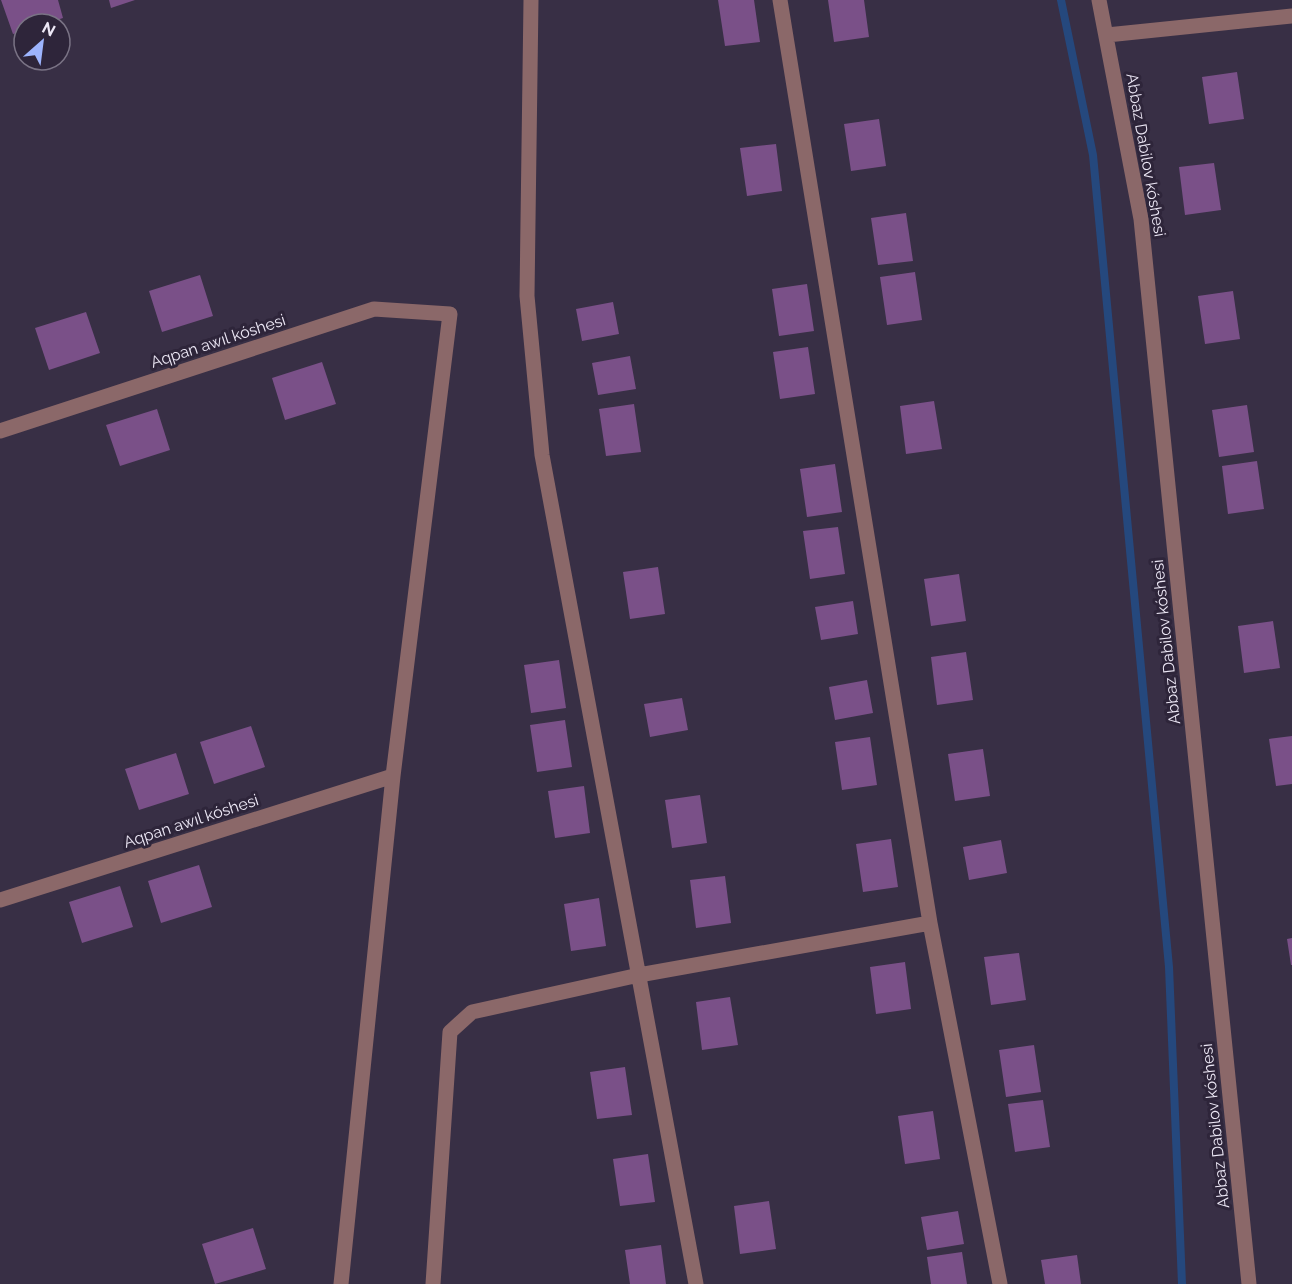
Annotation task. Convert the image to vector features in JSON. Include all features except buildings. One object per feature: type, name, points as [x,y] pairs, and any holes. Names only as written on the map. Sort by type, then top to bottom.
[{"type":"street","points":[[531,0],[527,296],[542,455],[696,1284]]},
{"type":"street","points":[[780,0],[930,923],[1000,1284]]},
{"type":"street","name":"Abbaz Dabilov kóshesi","points":[[1099,0],[1141,219],[1249,1284]]},
{"type":"street","points":[[1107,35],[1292,16]]},
{"type":"street","name":"Aqpan awıl kóshesi","points":[[0,431],[374,309],[450,314],[393,776],[0,900]]},
{"type":"street","points":[[340,1284],[393,776]]},
{"type":"street","points":[[433,1284],[450,1032],[472,1012],[639,975],[930,923]]},
{"type":"waterway","points":[[1061,0],[1093,155],[1169,967],[1182,1284]]}]
